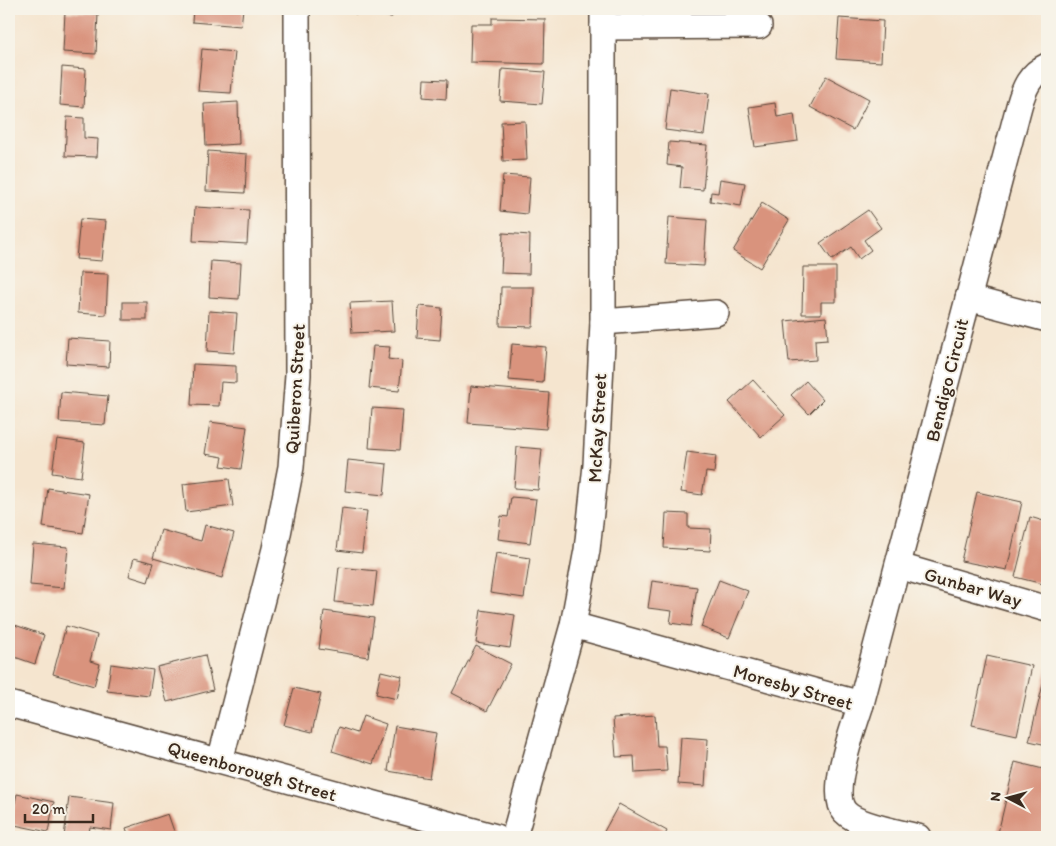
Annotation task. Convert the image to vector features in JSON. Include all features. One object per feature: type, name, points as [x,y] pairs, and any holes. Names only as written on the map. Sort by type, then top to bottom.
[{"type":"street","name":"Quiberon Street","points":[[220,761],[275,548],[291,467],[298,375],[297,9]]},
{"type":"street","points":[[603,18],[759,26]]},
{"type":"street","name":"McKay Street","points":[[514,837],[573,625],[588,540],[596,465],[603,322],[603,18]]},
{"type":"street","name":"Bendigo Circuit","points":[[861,704],[1024,88],[1031,77],[1047,66]]},
{"type":"street","points":[[968,298],[1047,319]]},
{"type":"street","points":[[603,322],[716,313]]},
{"type":"street","name":"Gunbar Way","points":[[899,566],[1047,609]]},
{"type":"street","name":"Moresby Street","points":[[573,625],[861,704],[846,752],[838,801],[845,813],[860,822],[918,837]]},
{"type":"street","name":"Queenborough Street","points":[[9,704],[220,761],[346,798],[496,837]]},
{"type":"building","points":[[193,9],[243,9],[241,26],[192,22]]},
{"type":"building","points":[[355,9],[393,9],[392,17],[355,14]]},
{"type":"building","points":[[65,12],[98,14],[96,54],[63,52]]},
{"type":"building","points":[[492,18],[545,19],[544,64],[470,62],[471,24],[492,24]]},
{"type":"building","points":[[839,18],[883,21],[881,62],[836,59]]},
{"type":"building","points":[[202,49],[235,52],[231,93],[198,91]]},
{"type":"building","points":[[62,67],[86,69],[84,107],[60,105]]},
{"type":"building","points":[[502,69],[545,72],[542,104],[500,101]]},
{"type":"building","points":[[826,76],[869,99],[853,130],[810,107]]},
{"type":"building","points":[[424,79],[447,80],[446,99],[423,97]]},
{"type":"building","points":[[670,88],[709,94],[704,135],[665,130]]},
{"type":"building","points":[[238,102],[239,144],[206,146],[204,104]]},
{"type":"building","points":[[775,103],[777,117],[794,114],[798,141],[755,147],[749,107]]},
{"type":"building","points":[[67,117],[84,118],[84,138],[98,139],[97,157],[65,156]]},
{"type":"building","points":[[525,121],[527,160],[503,161],[501,122]]},
{"type":"building","points":[[669,142],[707,145],[703,190],[680,188],[682,167],[667,165]]},
{"type":"building","points":[[208,151],[247,154],[245,193],[206,191]]},
{"type":"building","points":[[503,175],[530,177],[527,214],[500,211]]},
{"type":"building","points":[[720,179],[745,183],[741,206],[710,201],[711,192],[718,193]]},
{"type":"building","points":[[762,203],[789,220],[760,268],[733,251]]},
{"type":"building","points":[[195,207],[249,210],[247,244],[193,241]]},
{"type":"building","points":[[868,210],[881,228],[864,240],[871,250],[859,259],[851,247],[832,260],[820,243]]},
{"type":"building","points":[[669,217],[707,220],[704,266],[666,264]]},
{"type":"building","points":[[80,219],[106,221],[102,261],[76,259]]},
{"type":"building","points":[[503,233],[530,235],[529,274],[501,273]]},
{"type":"building","points":[[211,261],[241,263],[239,299],[209,297]]},
{"type":"building","points":[[803,267],[836,267],[836,302],[821,302],[821,314],[802,314]]},
{"type":"building","points":[[80,273],[108,274],[106,315],[78,313]]},
{"type":"building","points":[[501,287],[534,287],[533,327],[500,326]]},
{"type":"building","points":[[392,301],[394,331],[352,333],[350,303]]},
{"type":"building","points":[[123,302],[147,302],[147,320],[123,320]]},
{"type":"building","points":[[419,306],[442,308],[440,340],[417,338]]},
{"type":"building","points":[[209,311],[237,313],[234,353],[207,351]]},
{"type":"building","points":[[826,317],[828,339],[815,340],[816,360],[789,362],[785,321]]},
{"type":"building","points":[[68,338],[110,341],[109,367],[66,364]]},
{"type":"building","points":[[512,344],[546,347],[543,383],[509,380]]},
{"type":"building","points":[[373,346],[390,347],[388,359],[402,361],[399,391],[369,388]]},
{"type":"building","points":[[193,364],[236,366],[236,383],[221,382],[219,406],[191,405]]},
{"type":"building","points":[[753,380],[785,415],[761,437],[729,402]]},
{"type":"building","points":[[806,381],[823,400],[809,414],[791,395]]},
{"type":"building","points":[[471,386],[549,393],[546,429],[468,423]]},
{"type":"building","points":[[61,392],[108,396],[105,425],[59,422]]},
{"type":"building","points":[[372,408],[403,410],[400,450],[369,448]]},
{"type":"building","points":[[210,422],[247,427],[241,469],[221,466],[223,457],[205,454]]},
{"type":"building","points":[[57,439],[85,443],[81,477],[52,473]]},
{"type":"building","points":[[517,447],[542,449],[538,490],[514,488]]},
{"type":"building","points":[[687,452],[716,456],[714,473],[706,472],[702,495],[681,492]]},
{"type":"building","points":[[348,460],[387,464],[384,495],[345,491]]},
{"type":"building","points":[[229,479],[233,506],[186,512],[183,484]]},
{"type":"building","points":[[48,488],[89,494],[83,533],[43,527]]},
{"type":"building","points":[[977,492],[1022,502],[1007,570],[961,561]]},
{"type":"building","points":[[511,497],[536,499],[530,543],[498,539],[501,516],[508,517]]},
{"type":"building","points":[[342,508],[367,511],[362,553],[337,550]]},
{"type":"building","points":[[666,513],[688,514],[688,528],[711,529],[710,551],[664,548]]},
{"type":"building","points":[[1030,517],[1047,522],[1047,585],[1015,577]]},
{"type":"building","points":[[205,525],[234,533],[222,578],[153,558],[161,530],[201,541]]},
{"type":"building","points":[[33,544],[68,547],[64,588],[30,585]]},
{"type":"building","points":[[496,553],[530,558],[524,598],[490,593]]},
{"type":"building","points":[[134,558],[154,563],[148,582],[129,576]]},
{"type":"building","points":[[339,567],[377,571],[373,606],[335,602]]},
{"type":"building","points":[[719,580],[748,591],[729,638],[701,627]]},
{"type":"building","points":[[652,581],[697,587],[691,626],[670,623],[672,611],[648,608]]},
{"type":"building","points":[[481,610],[515,615],[510,648],[476,643]]},
{"type":"building","points":[[324,611],[374,618],[368,657],[319,649]]},
{"type":"building","points":[[9,623],[44,635],[35,664],[9,655]]},
{"type":"building","points":[[66,626],[97,635],[90,661],[100,664],[94,686],[53,674]]},
{"type":"building","points":[[476,646],[511,664],[487,711],[452,693]]},
{"type":"building","points":[[205,655],[213,690],[167,702],[157,667]]},
{"type":"building","points":[[987,656],[1032,666],[1017,735],[972,725]]},
{"type":"building","points":[[111,664],[153,670],[149,696],[107,691]]},
{"type":"building","points":[[1047,668],[1047,745],[1029,741]]},
{"type":"building","points":[[381,671],[402,676],[397,699],[376,694]]},
{"type":"building","points":[[294,688],[321,694],[312,732],[284,725]]},
{"type":"building","points":[[655,715],[657,746],[665,746],[667,771],[635,773],[634,756],[616,757],[613,718]]},
{"type":"building","points":[[363,716],[386,724],[373,764],[332,751],[339,727],[357,733]]},
{"type":"building","points":[[395,726],[436,733],[429,778],[388,771]]},
{"type":"building","points":[[681,737],[708,739],[705,786],[678,784]]},
{"type":"building","points":[[1015,762],[1047,770],[1046,837],[1017,837],[998,833]]},
{"type":"building","points":[[17,794],[54,802],[48,832],[10,824]]},
{"type":"building","points":[[69,797],[114,803],[111,830],[90,827],[88,837],[64,837]]},
{"type":"building","points":[[619,804],[667,831],[664,837],[601,837]]},
{"type":"building","points":[[168,814],[176,837],[129,837],[126,828]]}]
